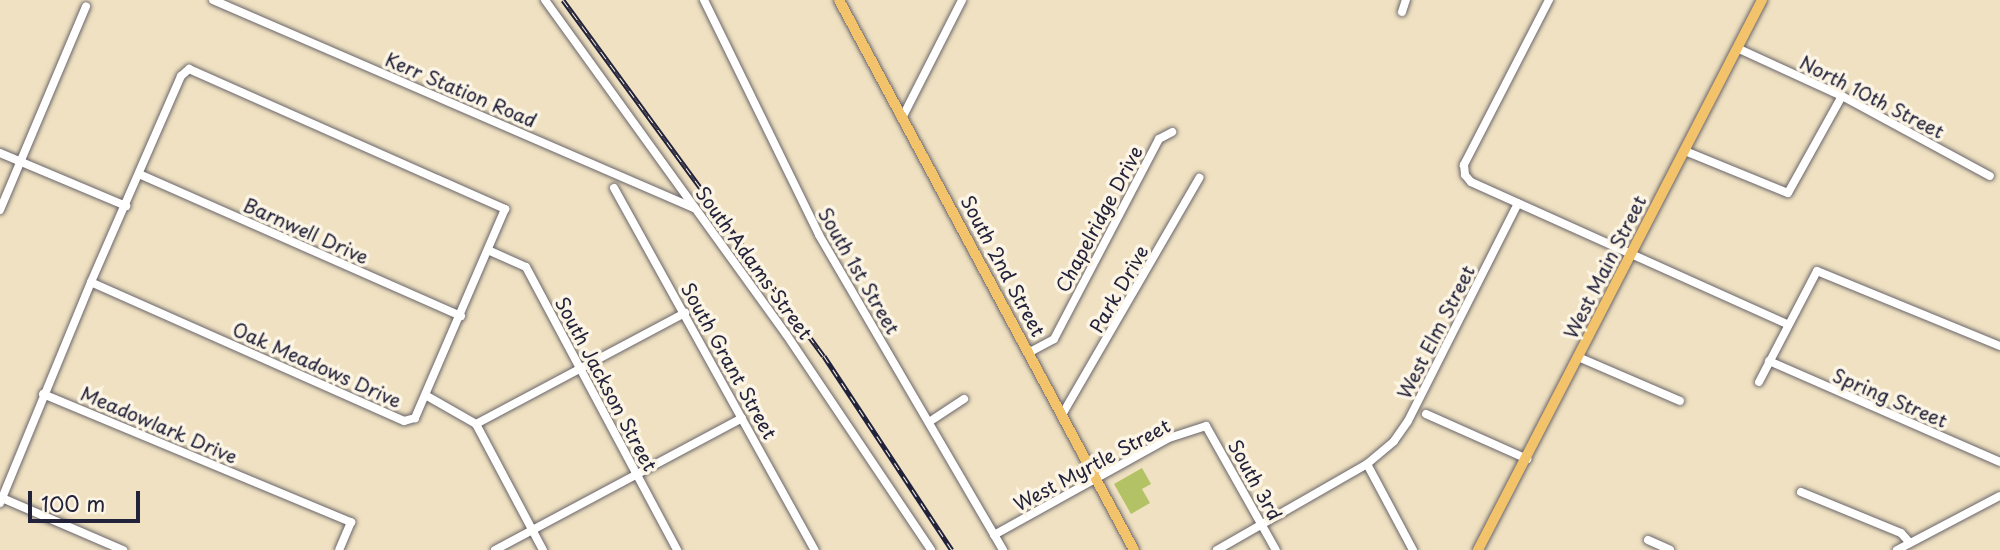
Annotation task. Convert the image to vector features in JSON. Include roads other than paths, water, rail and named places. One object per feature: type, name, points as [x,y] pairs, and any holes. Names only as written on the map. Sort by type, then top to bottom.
[{"type":"main road","name":"South 2nd Street","points":[[839,0],[1063,413],[1134,550]]},
{"type":"main road","name":"West Main Street","points":[[1481,549],[1762,0]]},
{"type":"street","name":"Kerr Station Road","points":[[213,0],[696,210]]},
{"type":"street","name":"South Adams Street","points":[[545,0],[845,418],[931,550]]},
{"type":"street","name":"South 1st Street","points":[[704,0],[819,235],[1003,550]]},
{"type":"street","points":[[903,117],[962,0]]},
{"type":"street","points":[[1402,12],[1406,0]]},
{"type":"street","points":[[1549,0],[1464,165],[1471,183],[1787,324]]},
{"type":"street","points":[[0,210],[86,6]]},
{"type":"street","name":"North 10th Street","points":[[1737,48],[1842,96],[1990,176]]},
{"type":"street","name":"Oak Meadows Drive","points":[[189,69],[200,71],[498,203],[505,209],[504,218],[426,396],[415,418],[404,421],[91,282],[126,206],[181,76],[189,69]]},
{"type":"street","points":[[1685,151],[1788,193],[1842,96]]},
{"type":"street","name":"Chapelridge Drive","points":[[1030,352],[1054,339],[1159,139],[1172,132]]},
{"type":"street","points":[[0,152],[126,206]]},
{"type":"street","name":"Barnwell Drive","points":[[139,174],[461,316]]},
{"type":"street","name":"Park Drive","points":[[1063,413],[1199,178]]},
{"type":"street","name":"South Grant Street","points":[[614,188],[815,550]]},
{"type":"street","name":"West Elm Street","points":[[1217,550],[1367,464],[1394,441],[1408,421],[1518,204]]},
{"type":"street","name":"South Jackson Street","points":[[490,251],[526,267],[677,550]]},
{"type":"street","points":[[1759,383],[1787,324],[1817,271],[2000,346]]},
{"type":"street","points":[[91,282],[1,500],[123,550]]},
{"type":"street","points":[[475,424],[685,313]]},
{"type":"street","points":[[1578,358],[1680,401]]},
{"type":"street","name":"Spring Street","points":[[1769,361],[2000,462]]},
{"type":"street","name":"Meadowlark Drive","points":[[43,394],[351,522],[339,550]]},
{"type":"street","points":[[426,396],[475,424],[543,550]]},
{"type":"street","points":[[929,422],[964,399]]},
{"type":"street","points":[[1426,414],[1527,459]]},
{"type":"street","points":[[495,550],[742,418]]},
{"type":"street","name":"West Myrtle Street","points":[[994,536],[1169,438],[1206,426]]},
{"type":"street","name":"South 3rd","points":[[1206,426],[1276,550]]},
{"type":"street","points":[[1367,464],[1413,550]]},
{"type":"street","points":[[1801,492],[1901,533],[1909,542]]},
{"type":"street","points":[[1897,550],[1998,500]]},
{"type":"street","points":[[1648,540],[1670,550]]},
{"type":"railway","points":[[563,0],[824,356],[952,550]]}]
